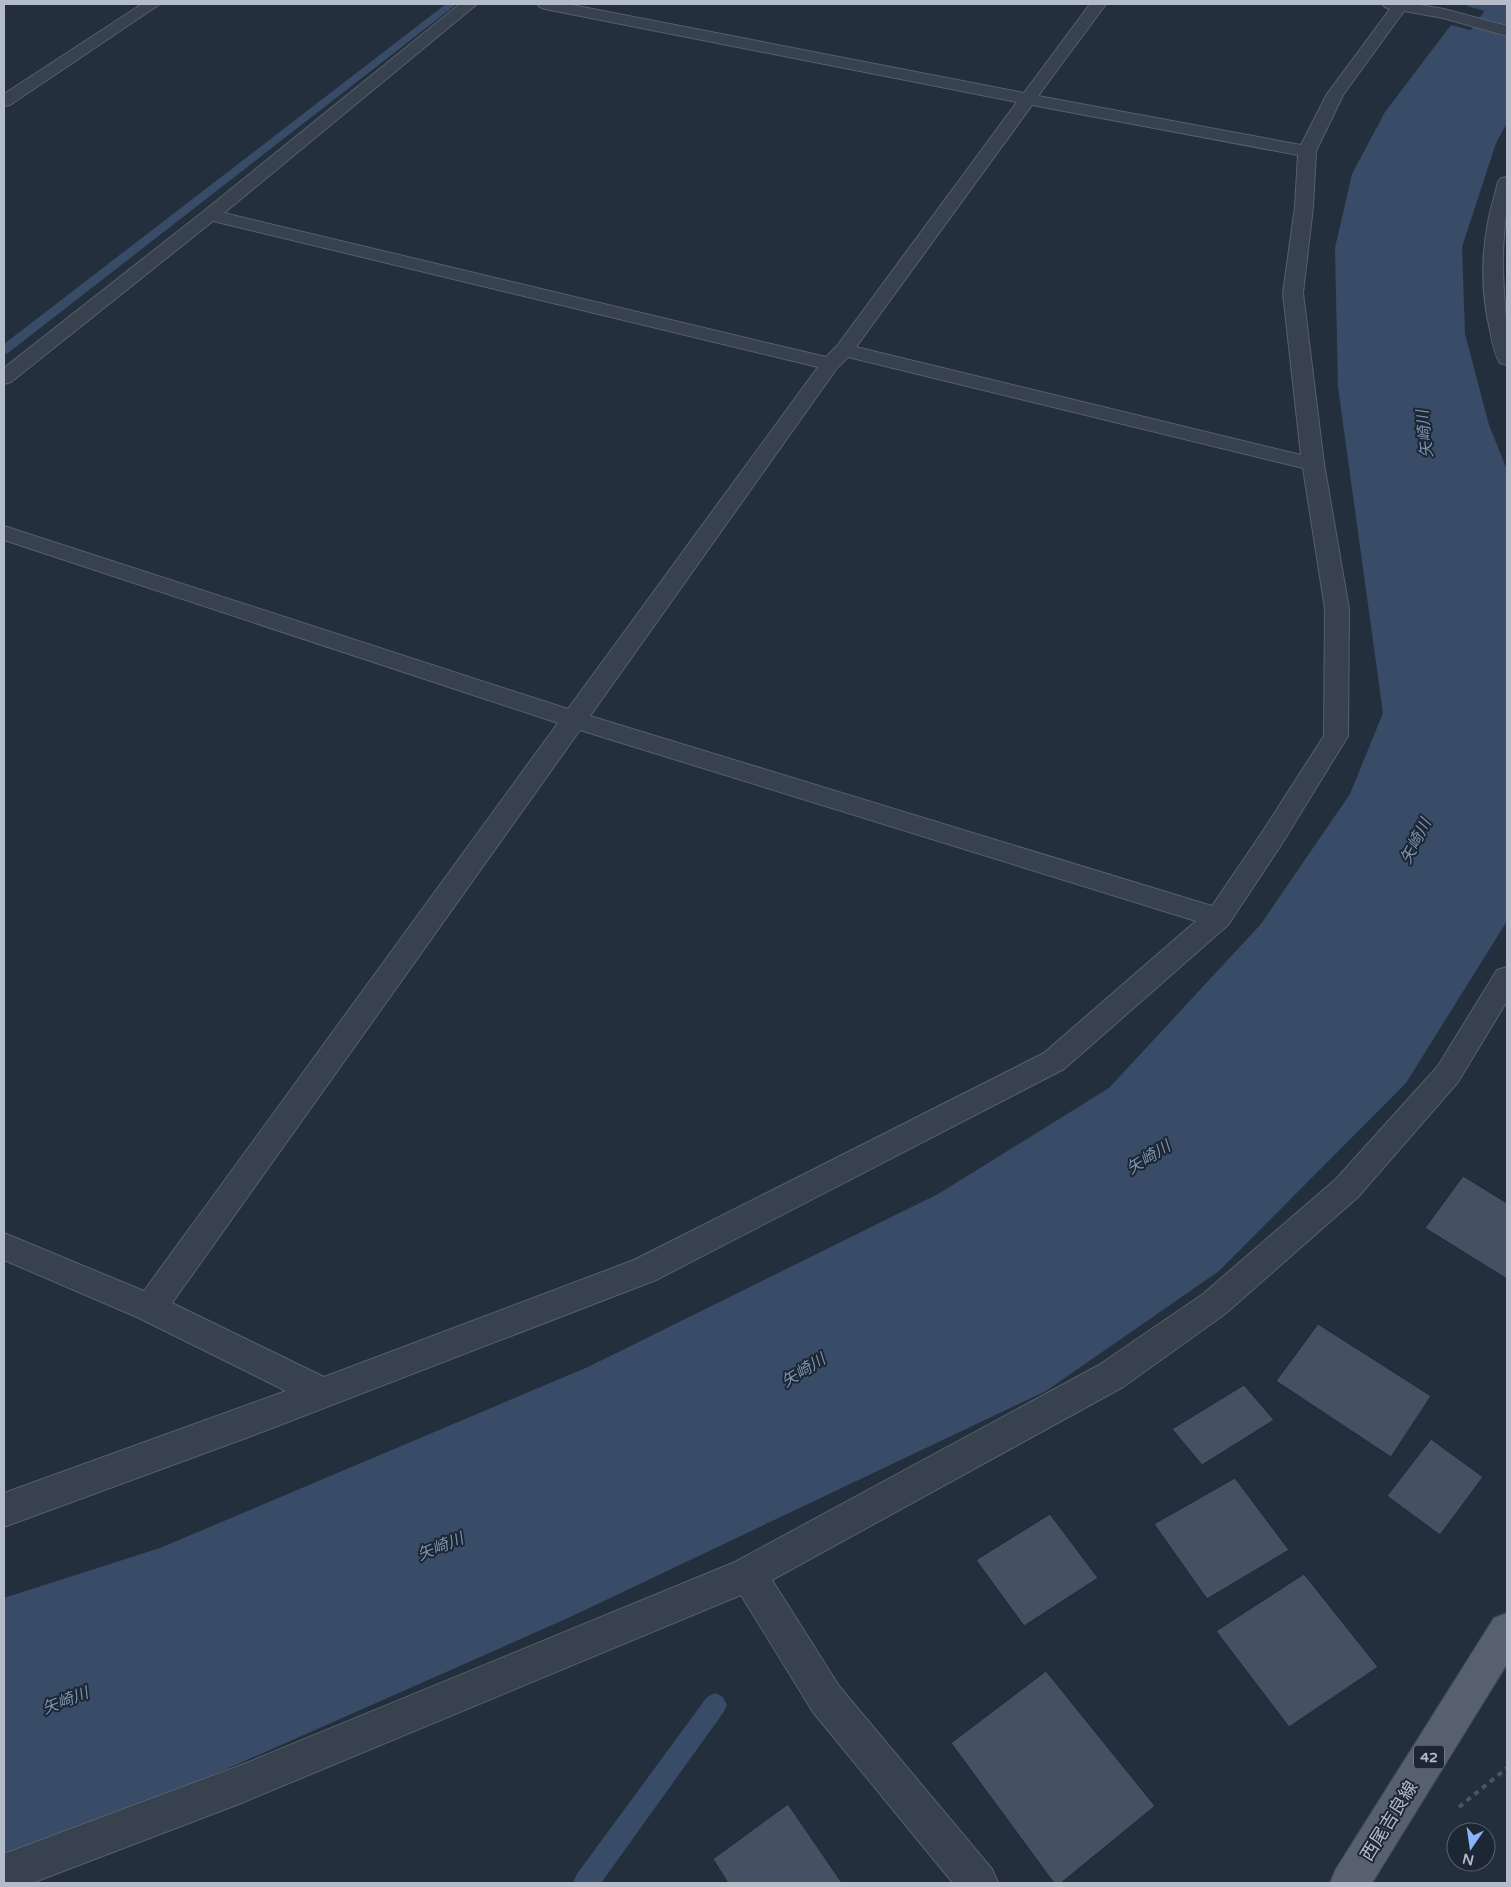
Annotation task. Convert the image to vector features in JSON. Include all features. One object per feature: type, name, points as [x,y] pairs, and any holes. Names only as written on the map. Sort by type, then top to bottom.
[{"type":"main road","name":"西尾吉良線","points":[[1350,1883],[1507,1631]]},
{"type":"street","points":[[4,101],[152,4]]},
{"type":"street","points":[[4,378],[210,215],[469,4]]},
{"type":"street","points":[[545,4],[1028,100],[1307,151]]},
{"type":"street","points":[[150,1308],[573,719],[1098,4]]},
{"type":"street","points":[[4,1510],[323,1393],[645,1270],[1054,1061],[1218,918],[1272,838],[1336,736],[1337,609],[1313,464],[1294,293],[1304,207],[1307,151],[1335,94],[1396,4],[1444,14],[1507,31]]},
{"type":"street","points":[[1507,182],[1496,226],[1493,302],[1499,334],[1507,359]]},
{"type":"street","points":[[210,215],[1313,464]]},
{"type":"street","points":[[4,533],[573,719],[1218,918]]},
{"type":"street","points":[[4,1874],[239,1784],[748,1574],[1111,1376],[1214,1304],[1346,1188],[1448,1074],[1507,978]]},
{"type":"street","points":[[4,1246],[150,1308],[323,1393]]},
{"type":"street","points":[[748,1574],[826,1699],[978,1883]]},
{"type":"water","points":[[1470,4],[1507,4],[1507,17],[1467,6]]},
{"type":"water","points":[[1451,25],[1507,40],[1507,123],[1496,143],[1462,247],[1465,334],[1489,425],[1507,470],[1507,921],[1406,1083],[1219,1271],[1046,1391],[568,1618],[89,1830],[4,1861],[4,1598],[160,1548],[588,1367],[938,1194],[1109,1088],[1261,924],[1350,794],[1383,713],[1338,387],[1335,248],[1352,174],[1385,112]]},
{"type":"building","points":[[1463,1176],[1507,1203],[1507,1279],[1425,1228]]},
{"type":"building","points":[[1318,1324],[1431,1396],[1391,1457],[1276,1381]]},
{"type":"building","points":[[1244,1385],[1274,1420],[1202,1465],[1172,1429]]},
{"type":"building","points":[[1431,1439],[1483,1477],[1440,1535],[1387,1496]]},
{"type":"building","points":[[1235,1478],[1289,1550],[1207,1599],[1154,1524]]},
{"type":"building","points":[[1050,1514],[1098,1578],[1024,1626],[976,1560]]},
{"type":"building","points":[[1304,1574],[1378,1667],[1289,1727],[1216,1631]]},
{"type":"building","points":[[1046,1671],[1155,1806],[1061,1883],[1054,1883],[951,1743]]},
{"type":"building","points":[[788,1804],[842,1883],[728,1883],[713,1859]]},
{"type":"waterway","points":[[4,350],[452,4]]},
{"type":"waterway","name":"矢崎川","points":[[1425,163],[1448,107],[1507,22]]},
{"type":"waterway","points":[[586,1883],[715,1705]]}]
